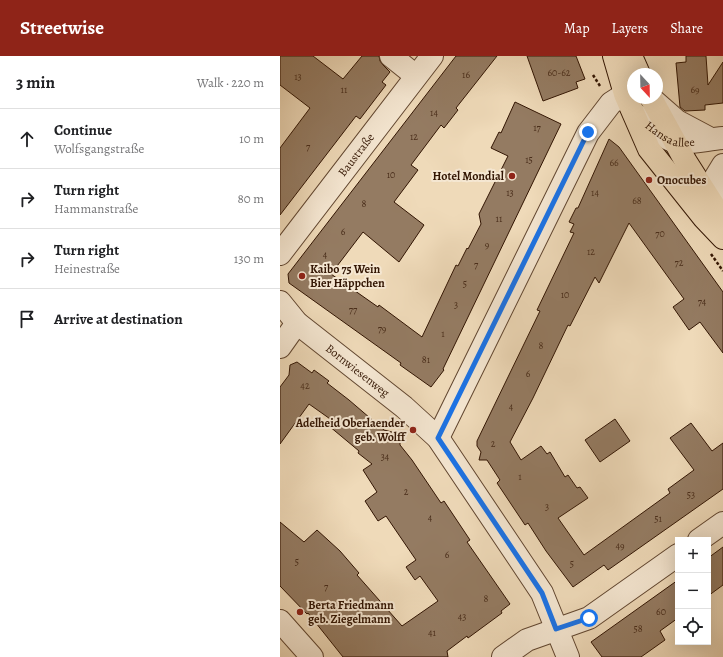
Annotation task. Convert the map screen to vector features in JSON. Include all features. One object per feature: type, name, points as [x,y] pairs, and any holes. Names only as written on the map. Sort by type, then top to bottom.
[{"type":"main road","points":[[614,56],[625,94],[649,149],[704,218],[723,238]]},
{"type":"main road","points":[[631,56],[636,68]]},
{"type":"main road","points":[[654,104],[675,142],[720,214]]},
{"type":"street","points":[[391,56],[416,76]]},
{"type":"street","name":"Baustraße","points":[[280,254],[432,56]]},
{"type":"street","points":[[438,438],[588,132],[611,103],[625,94]]},
{"type":"street","name":"Hansaallee","points":[[658,104],[677,121],[716,138]]},
{"type":"street","name":"Hansaallee","points":[[635,114],[649,126],[675,142],[693,142],[716,138]]},
{"type":"street","points":[[720,214],[712,183],[723,165]]},
{"type":"street","name":"Bornwiesenweg","points":[[280,302],[297,323],[404,407],[438,438],[542,593],[568,657]]},
{"type":"street","points":[[280,347],[297,323]]},
{"type":"street","points":[[703,537],[723,523]]},
{"type":"street","points":[[503,657],[527,640],[589,618],[675,557]]},
{"type":"street","points":[[280,621],[312,657]]},
{"type":"building","points":[[280,56],[313,56],[343,79],[362,56],[379,56],[380,61],[390,72],[382,82],[386,85],[360,119],[356,116],[280,215],[280,148],[310,108],[280,85]]},
{"type":"building","points":[[456,56],[497,56],[456,108],[458,110],[444,128],[441,125],[411,165],[418,170],[394,202],[424,225],[399,262],[363,232],[331,274],[378,307],[379,305],[422,337],[456,265],[458,266],[481,224],[479,214],[508,156],[491,148],[499,132],[501,133],[515,102],[561,124],[443,369],[444,370],[431,387],[400,365],[401,363],[289,283],[288,274]]},
{"type":"building","points":[[527,56],[576,56],[585,79],[576,82],[578,88],[543,101]]},
{"type":"building","points":[[686,56],[706,56],[708,85],[723,62],[723,103],[705,105],[705,110],[685,111],[680,107],[676,63],[686,62]]},
{"type":"building","points":[[609,139],[619,147],[723,292],[723,353],[700,322],[689,330],[673,307],[684,299],[629,223],[599,283],[595,277],[570,326],[568,325],[510,442],[521,460],[541,446],[547,454],[550,452],[565,477],[568,475],[577,488],[580,487],[588,498],[558,518],[584,555],[670,493],[668,489],[694,470],[670,438],[691,423],[712,451],[723,443],[723,489],[608,570],[604,565],[573,587],[546,551],[528,523],[525,525],[497,483],[500,480],[487,460],[479,460],[481,452],[477,446],[477,441],[540,311],[537,310],[574,233],[570,232],[574,224],[569,222],[576,208],[578,208]]},
{"type":"building","points":[[297,362],[312,373],[314,370],[329,381],[327,383],[384,430],[392,432],[400,439],[400,445],[441,503],[444,501],[470,540],[467,542],[510,604],[501,611],[502,613],[468,638],[467,636],[447,651],[448,657],[343,657],[308,613],[307,614],[280,586],[280,522],[304,542],[317,530],[340,551],[359,573],[357,575],[402,626],[438,601],[420,576],[415,580],[406,567],[416,560],[386,516],[378,521],[365,501],[377,492],[363,470],[372,464],[329,426],[333,421],[309,404],[280,444],[280,387],[289,375],[290,365]]},
{"type":"building","points":[[615,419],[630,441],[600,462],[585,440]]},
{"type":"building","points":[[723,547],[723,585],[711,594],[711,573],[711,556]]},
{"type":"building","points":[[675,582],[675,620],[660,631],[665,640],[641,657],[602,657],[591,642]]},
{"type":"place","name":"Hotel Mondial","points":[[512,176]]},
{"type":"place","name":"Onocubes","points":[[649,180]]},
{"type":"place","name":"Kaibo 75 Wein Bier Häppchen","points":[[302,276]]},
{"type":"place","name":"Adelheid Oberlaender geb. Wolff","points":[[413,430]]},
{"type":"place","name":"Berta Friedmann geb. Ziegelmann","points":[[300,612]]},
{"type":"route","points":[[588,132],[438,438],[542,593],[556,629],[589,618]]}]
